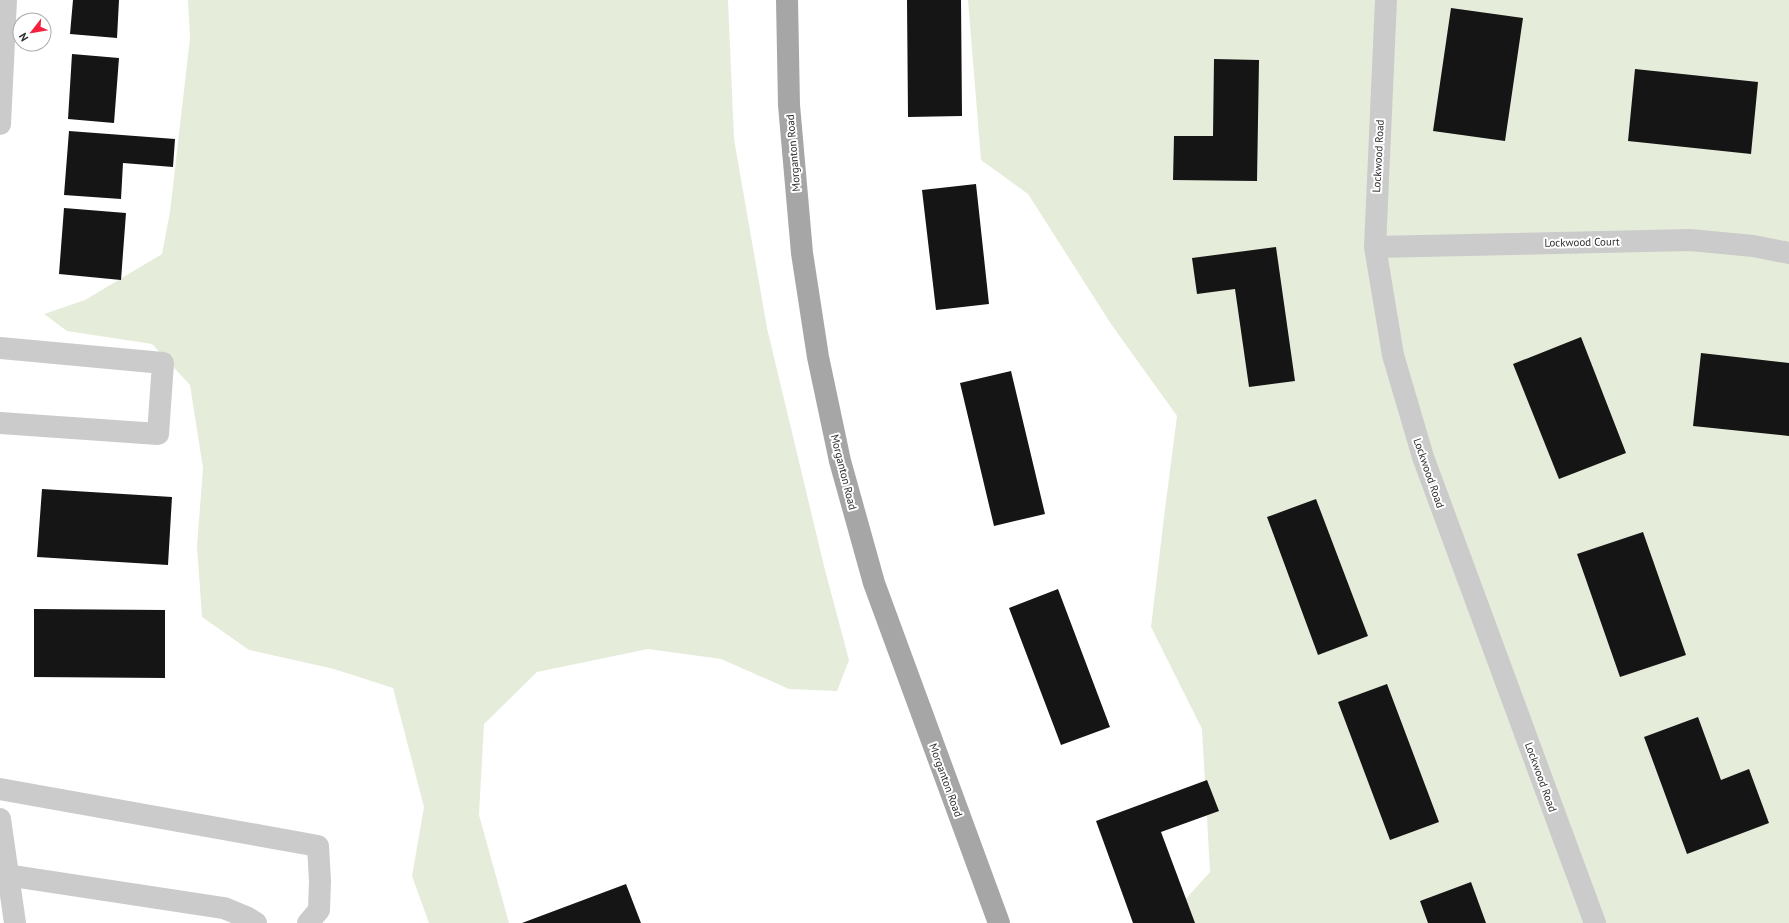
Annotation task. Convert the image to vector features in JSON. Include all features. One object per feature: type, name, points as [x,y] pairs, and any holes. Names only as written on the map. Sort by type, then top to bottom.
[{"type":"main road","name":"Morganton Road","points":[[787,0],[789,106],[802,253],[818,357],[840,461],[874,583],[999,923]]},
{"type":"street","points":[[0,124],[6,0]]},
{"type":"street","name":"Lockwood Road","points":[[1386,0],[1375,247],[1392,355],[1423,457],[1595,923]]},
{"type":"street","name":"Lockwood Court","points":[[1375,247],[1690,240],[1753,246],[1789,253]]},
{"type":"street","points":[[0,348],[163,363],[158,434],[0,423]]},
{"type":"street","points":[[0,789],[318,846],[320,881],[319,910],[308,923]]},
{"type":"street","points":[[0,819],[15,923]]},
{"type":"street","points":[[7,875],[224,908],[251,921]]},
{"type":"green space","points":[[188,0],[728,0],[734,139],[767,328],[825,570],[849,660],[837,691],[789,689],[721,659],[648,649],[537,672],[484,724],[479,815],[509,923],[429,923],[412,876],[424,807],[393,688],[334,669],[249,650],[202,617],[197,546],[203,468],[190,385],[152,344],[67,331],[44,314],[85,300],[162,254],[170,212],[190,38]]},
{"type":"green space","points":[[968,0],[1789,0],[1789,923],[1164,923],[1210,872],[1202,729],[1151,627],[1177,416],[1111,324],[1028,194],[981,160]]},
{"type":"building","points":[[73,0],[119,0],[117,38],[70,34]]},
{"type":"building","points":[[907,0],[961,0],[962,116],[908,117]]},
{"type":"building","points":[[1451,8],[1523,18],[1505,141],[1433,131]]},
{"type":"building","points":[[72,54],[119,58],[114,123],[68,119]]},
{"type":"building","points":[[1214,59],[1259,60],[1257,181],[1173,180],[1174,136],[1213,136]]},
{"type":"building","points":[[1635,69],[1758,82],[1751,154],[1628,141]]},
{"type":"building","points":[[69,131],[175,139],[173,167],[123,163],[121,199],[64,195]]},
{"type":"building","points":[[976,184],[989,304],[936,310],[922,190]]},
{"type":"building","points":[[64,208],[126,213],[121,280],[59,274]]},
{"type":"building","points":[[1276,247],[1295,381],[1249,387],[1235,289],[1197,294],[1192,258]]},
{"type":"building","points":[[1581,337],[1626,453],[1559,479],[1513,364]]},
{"type":"building","points":[[1701,353],[1789,363],[1789,436],[1693,426]]},
{"type":"building","points":[[1011,371],[1045,514],[994,526],[960,383]]},
{"type":"building","points":[[42,489],[172,497],[168,565],[37,557]]},
{"type":"building","points":[[1316,499],[1368,636],[1318,655],[1267,517]]},
{"type":"building","points":[[1643,532],[1686,655],[1620,677],[1577,554]]},
{"type":"building","points":[[1058,589],[1110,727],[1061,745],[1009,608]]},
{"type":"building","points":[[34,609],[165,610],[165,678],[34,677]]},
{"type":"building","points":[[1387,684],[1439,822],[1390,840],[1338,702]]},
{"type":"building","points":[[1698,717],[1721,780],[1749,769],[1769,823],[1687,854],[1644,737]]},
{"type":"building","points":[[1207,780],[1219,811],[1161,832],[1195,923],[1133,923],[1096,821]]},
{"type":"building","points":[[1471,882],[1486,923],[1428,923],[1420,901]]},
{"type":"building","points":[[626,884],[641,923],[522,923]]}]
